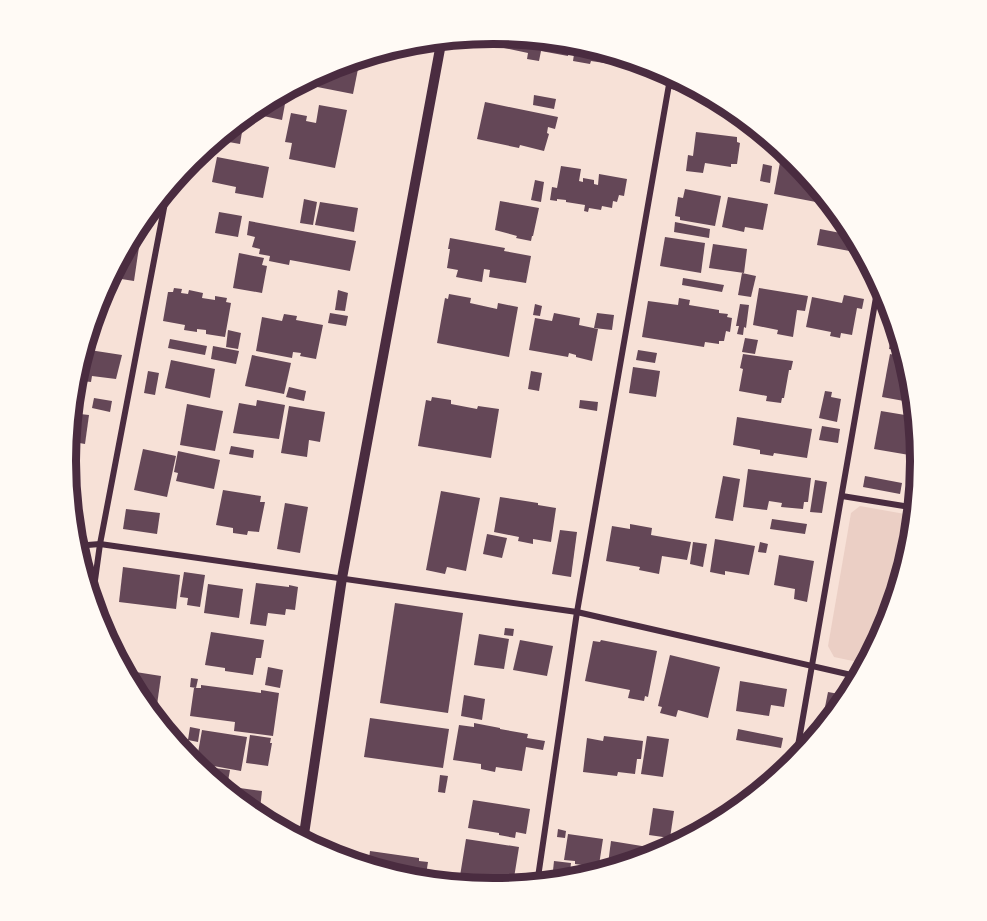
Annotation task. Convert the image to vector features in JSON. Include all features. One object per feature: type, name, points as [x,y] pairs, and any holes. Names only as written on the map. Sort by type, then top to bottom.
[{"type":"street","points":[[304,832],[342,578],[440,47]]},
{"type":"street","points":[[538,875],[577,612],[669,85],[681,89]]},
{"type":"street","points":[[95,581],[165,205]]},
{"type":"street","points":[[798,744],[876,295]]},
{"type":"street","points":[[842,496],[908,507]]},
{"type":"street","points":[[86,545],[100,544],[577,612],[851,675]]},
{"type":"shaded area","points":[[860,506],[907,514],[888,595],[879,620],[858,662],[834,657],[828,646],[851,513]]},
{"type":"building","points":[[500,44],[521,44],[569,51],[568,56],[541,51],[539,61],[527,59],[528,53],[499,47]]},
{"type":"building","points":[[574,52],[617,63],[617,65],[591,61],[590,64],[573,61]]},
{"type":"building","points":[[359,66],[353,94],[311,86]]},
{"type":"building","points":[[534,95],[556,99],[554,109],[533,105]]},
{"type":"building","points":[[286,99],[282,120],[260,115]]},
{"type":"building","points":[[485,102],[558,117],[555,129],[548,127],[547,133],[549,134],[544,151],[477,139]]},
{"type":"building","points":[[319,105],[347,110],[335,168],[289,159],[292,143],[285,142],[291,113],[307,116],[306,121],[316,123]]},
{"type":"building","points":[[243,128],[240,144],[226,141]]},
{"type":"building","points":[[696,132],[737,137],[737,142],[740,143],[737,164],[731,164],[731,167],[705,163],[703,173],[686,171],[688,155],[693,156]]},
{"type":"building","points":[[217,157],[269,167],[263,198],[235,193],[236,187],[212,182]]},
{"type":"building","points":[[781,159],[817,198],[816,202],[774,194]]},
{"type":"building","points":[[763,164],[772,166],[770,183],[760,181]]},
{"type":"building","points":[[561,166],[581,169],[579,181],[583,182],[583,178],[594,180],[594,184],[598,185],[599,174],[627,179],[624,196],[619,195],[617,202],[613,201],[612,208],[602,206],[601,210],[589,208],[588,212],[584,211],[585,205],[566,202],[566,200],[550,200],[552,187],[557,188]]},
{"type":"building","points":[[535,180],[544,182],[541,202],[531,200]]},
{"type":"building","points":[[685,189],[721,196],[715,226],[680,220],[680,217],[675,216],[678,197],[683,198]]},
{"type":"building","points":[[728,197],[768,204],[763,230],[745,227],[744,232],[722,227]]},
{"type":"building","points":[[304,199],[317,202],[313,225],[300,223]]},
{"type":"building","points":[[500,201],[539,208],[531,241],[495,230]]},
{"type":"building","points":[[320,202],[358,208],[354,232],[315,225]]},
{"type":"building","points":[[219,212],[242,216],[238,237],[215,233]]},
{"type":"building","points":[[249,221],[356,241],[350,271],[290,260],[289,265],[269,261],[270,256],[259,254],[260,249],[252,247],[255,237],[247,235]]},
{"type":"building","points":[[675,222],[710,229],[709,238],[674,232]]},
{"type":"building","points":[[820,229],[843,233],[855,252],[817,245]]},
{"type":"building","points":[[665,237],[705,243],[701,273],[660,266]]},
{"type":"building","points":[[450,238],[505,248],[504,251],[531,256],[526,283],[489,277],[490,270],[484,269],[482,282],[456,277],[458,270],[447,268]]},
{"type":"building","points":[[713,244],[747,249],[744,273],[709,268]]},
{"type":"building","points":[[136,246],[139,247],[134,281],[119,279]]},
{"type":"building","points":[[239,253],[264,258],[262,265],[267,266],[262,293],[233,288]]},
{"type":"building","points":[[742,273],[756,276],[751,297],[738,295]]},
{"type":"building","points":[[683,278],[724,285],[722,292],[682,285]]},
{"type":"building","points":[[174,288],[182,289],[181,293],[188,294],[189,290],[203,293],[202,298],[215,300],[215,296],[227,298],[226,302],[231,303],[225,337],[206,334],[206,330],[197,329],[197,332],[184,330],[185,325],[163,321],[168,292],[173,292]]},
{"type":"building","points":[[759,288],[808,296],[805,311],[797,310],[793,337],[777,334],[778,330],[753,325]]},
{"type":"building","points":[[338,290],[348,293],[345,311],[335,310]]},
{"type":"building","points":[[449,294],[471,298],[470,303],[497,309],[498,303],[518,307],[509,357],[437,343],[445,298],[448,299]]},
{"type":"building","points":[[844,295],[864,299],[862,309],[857,308],[852,335],[841,333],[840,338],[830,336],[831,332],[806,327],[812,297],[842,303]]},
{"type":"building","points":[[679,298],[690,300],[689,305],[719,310],[719,313],[728,314],[727,317],[732,318],[730,332],[726,331],[724,341],[719,341],[719,344],[705,342],[704,347],[642,337],[648,301],[678,305]]},
{"type":"building","points":[[535,304],[542,306],[540,316],[533,315]]},
{"type":"building","points":[[740,304],[749,305],[743,335],[737,334],[739,326],[736,326]]},
{"type":"building","points":[[330,313],[348,316],[346,326],[328,323]]},
{"type":"building","points":[[554,313],[580,318],[579,325],[598,329],[592,361],[569,353],[568,357],[529,350],[535,318],[552,321]]},
{"type":"building","points":[[597,313],[614,315],[612,330],[594,328]]},
{"type":"building","points":[[284,314],[297,316],[296,320],[323,325],[316,359],[300,356],[301,353],[293,352],[292,358],[256,351],[262,317],[282,321]]},
{"type":"building","points":[[228,330],[241,333],[238,349],[226,347]]},
{"type":"building","points":[[891,336],[895,350],[889,349]]},
{"type":"building","points":[[745,338],[758,340],[755,354],[742,352]]},
{"type":"building","points":[[170,339],[207,346],[205,355],[168,348]]},
{"type":"building","points":[[213,346],[239,351],[236,364],[211,359]]},
{"type":"building","points":[[92,350],[122,355],[116,379],[92,376],[91,382],[85,381]]},
{"type":"building","points":[[638,350],[657,353],[655,363],[636,360]]},
{"type":"building","points":[[743,354],[793,361],[781,403],[766,401],[767,396],[739,391]]},
{"type":"building","points":[[890,354],[897,356],[905,395],[904,401],[882,397]]},
{"type":"building","points":[[252,355],[291,363],[284,394],[245,386]]},
{"type":"building","points":[[171,360],[215,369],[210,398],[165,388]]},
{"type":"building","points":[[633,367],[660,371],[656,397],[629,393]]},
{"type":"building","points":[[148,371],[159,373],[155,395],[144,393]]},
{"type":"building","points":[[531,371],[542,373],[539,391],[528,389]]},
{"type":"building","points":[[289,387],[306,391],[304,401],[286,397]]},
{"type":"building","points":[[825,391],[832,392],[831,397],[841,399],[837,422],[819,418]]},
{"type":"building","points":[[432,397],[451,400],[451,404],[477,409],[478,406],[499,409],[491,458],[418,446],[426,400],[431,401]]},
{"type":"building","points":[[94,398],[112,401],[110,412],[92,408]]},
{"type":"building","points":[[257,400],[285,405],[279,439],[233,433],[239,403],[256,406]]},
{"type":"building","points":[[580,400],[598,402],[597,411],[579,408]]},
{"type":"building","points":[[187,404],[223,411],[215,451],[180,445]]},
{"type":"building","points":[[289,406],[325,412],[320,442],[309,440],[307,457],[281,453]]},
{"type":"building","points":[[881,411],[908,416],[910,455],[874,449]]},
{"type":"building","points":[[79,414],[89,415],[85,444],[77,443]]},
{"type":"building","points":[[737,417],[812,429],[807,458],[774,453],[773,456],[760,454],[760,450],[733,445]]},
{"type":"building","points":[[822,426],[840,429],[838,443],[819,440]]},
{"type":"building","points":[[231,446],[254,450],[253,458],[229,454]]},
{"type":"building","points":[[143,449],[176,456],[167,497],[134,490]]},
{"type":"building","points":[[178,451],[220,460],[214,489],[176,481],[178,473],[174,472]]},
{"type":"building","points":[[748,469],[811,478],[808,502],[804,502],[803,509],[781,507],[782,503],[769,501],[767,510],[743,507]]},
{"type":"building","points":[[723,476],[740,479],[733,521],[715,518]]},
{"type":"building","points":[[865,476],[902,483],[900,494],[863,487]]},
{"type":"building","points":[[815,480],[827,482],[822,513],[810,512]]},
{"type":"building","points":[[223,490],[261,496],[260,502],[265,502],[259,532],[248,531],[247,535],[233,533],[233,528],[216,525]]},
{"type":"building","points":[[441,491],[480,498],[466,571],[447,567],[445,574],[426,570]]},
{"type":"building","points":[[500,497],[556,508],[551,542],[533,539],[533,544],[518,541],[519,537],[494,532]]},
{"type":"building","points":[[285,503],[308,507],[300,553],[277,549]]},
{"type":"building","points":[[126,509],[160,513],[157,534],[123,529]]},
{"type":"building","points":[[772,519],[807,524],[805,534],[770,529]]},
{"type":"building","points":[[630,524],[652,528],[651,535],[691,542],[687,560],[662,556],[659,574],[639,570],[640,567],[606,561],[612,526],[630,529]]},
{"type":"building","points":[[560,530],[577,532],[571,577],[552,574]]},
{"type":"building","points":[[487,534],[507,538],[502,558],[483,554]]},
{"type":"building","points":[[715,539],[755,546],[749,575],[725,571],[725,575],[710,572]]},
{"type":"building","points":[[693,542],[707,544],[703,567],[690,564]]},
{"type":"building","points":[[760,542],[768,544],[766,553],[758,552]]},
{"type":"building","points":[[779,555],[814,561],[807,602],[794,599],[795,589],[774,585]]},
{"type":"building","points":[[123,567],[180,575],[176,609],[119,602]]},
{"type":"building","points":[[184,572],[205,575],[200,607],[187,605],[188,598],[180,597]]},
{"type":"building","points":[[256,583],[298,587],[295,610],[286,609],[285,615],[268,613],[266,626],[250,624]]},
{"type":"building","points":[[208,584],[243,589],[239,618],[204,613]]},
{"type":"building","points":[[395,603],[463,613],[448,713],[380,703]]},
{"type":"building","points":[[505,628],[514,629],[513,636],[504,635]]},
{"type":"building","points":[[211,632],[264,640],[261,658],[256,658],[253,675],[205,665]]},
{"type":"building","points":[[479,634],[509,639],[504,669],[474,665]]},
{"type":"building","points":[[520,640],[553,646],[547,676],[513,670]]},
{"type":"building","points":[[601,640],[657,651],[648,697],[645,696],[644,701],[628,698],[630,690],[585,681],[593,641],[600,642]]},
{"type":"building","points":[[670,655],[720,667],[708,718],[678,710],[676,717],[660,713],[662,707],[658,706]]},
{"type":"building","points":[[268,667],[283,670],[280,688],[265,685]]},
{"type":"building","points":[[134,672],[161,676],[157,705],[147,692]]},
{"type":"building","points":[[191,678],[198,679],[196,688],[190,687]]},
{"type":"building","points":[[740,681],[787,689],[784,707],[771,705],[769,716],[736,711]]},
{"type":"building","points":[[201,685],[261,693],[261,690],[279,693],[273,736],[234,731],[235,722],[190,716],[194,688],[201,688]]},
{"type":"building","points":[[828,692],[839,694],[824,714]]},
{"type":"building","points":[[464,695],[485,699],[482,720],[461,716]]},
{"type":"building","points":[[370,718],[449,729],[443,768],[364,757]]},
{"type":"building","points":[[474,723],[528,734],[527,738],[545,741],[543,750],[526,747],[522,771],[496,767],[495,772],[481,769],[481,764],[453,760],[459,725],[474,727]]},
{"type":"building","points":[[190,727],[200,729],[198,742],[188,740]]},
{"type":"building","points":[[738,729],[783,738],[781,748],[736,740]]},
{"type":"building","points":[[202,730],[247,737],[241,771],[210,765],[198,754]]},
{"type":"building","points":[[250,735],[271,738],[268,766],[246,763]]},
{"type":"building","points":[[604,736],[643,741],[641,759],[637,759],[635,774],[618,772],[617,776],[583,772],[587,738],[603,741]]},
{"type":"building","points":[[647,736],[669,739],[663,777],[641,774]]},
{"type":"building","points":[[212,768],[230,770],[228,781],[219,774]]},
{"type":"building","points":[[440,775],[448,776],[445,793],[438,792]]},
{"type":"building","points":[[236,787],[262,791],[260,806]]},
{"type":"building","points":[[473,800],[530,809],[526,834],[516,832],[515,838],[468,828]]},
{"type":"building","points":[[653,808],[674,811],[670,838],[649,835]]},
{"type":"building","points":[[558,829],[566,831],[565,838],[557,837]]},
{"type":"building","points":[[568,834],[603,839],[599,863],[588,866],[564,860]]},
{"type":"building","points":[[466,839],[519,847],[514,877],[460,876]]},
{"type":"building","points":[[611,841],[648,847],[628,855],[608,861]]},
{"type":"building","points":[[370,851],[419,858],[419,861],[428,862],[426,872],[369,858]]},
{"type":"building","points":[[554,861],[571,863],[570,870],[553,873]]}]
